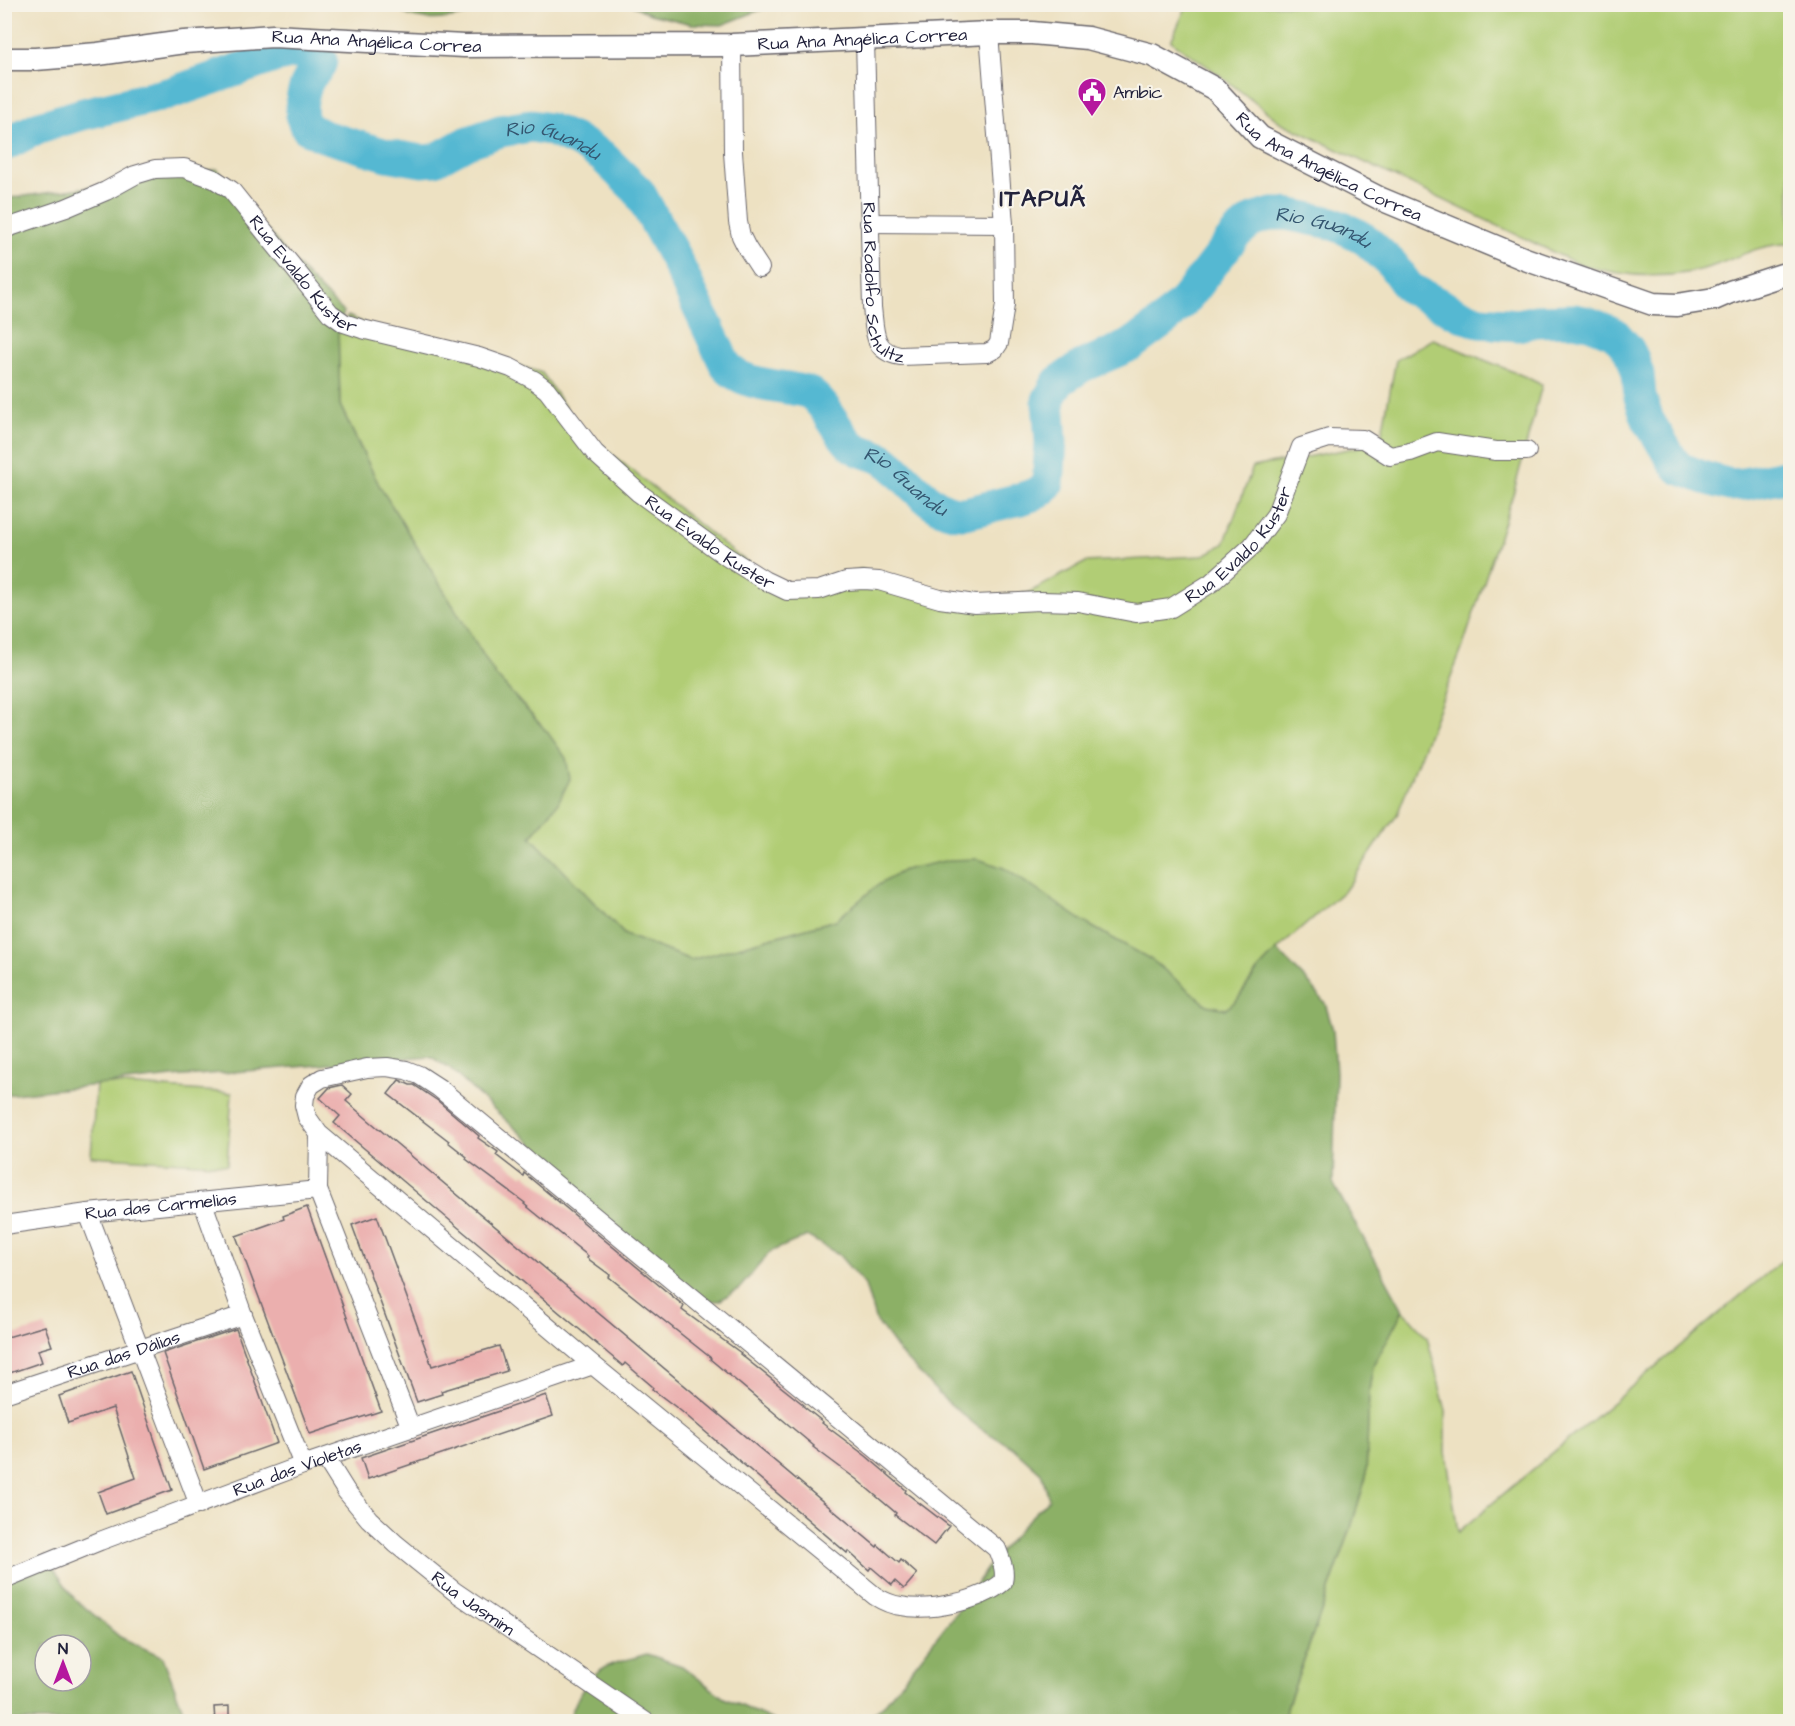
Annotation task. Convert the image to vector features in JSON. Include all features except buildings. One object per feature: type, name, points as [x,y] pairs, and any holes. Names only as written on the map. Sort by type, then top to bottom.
[{"type":"street","name":"Rua Ana Angélica Correa","points":[[4,59],[98,54],[184,42],[273,36],[464,46],[732,45],[989,33],[1032,33],[1088,38],[1152,55],[1215,89],[1260,137],[1381,199],[1525,259],[1653,304],[1696,303],[1791,274]]},
{"type":"street","name":"Rua Rodolfo Schultz","points":[[865,40],[869,223],[875,334],[883,350],[888,354],[900,356],[987,353],[995,349],[1002,334],[1005,305],[1004,224],[989,33]]},
{"type":"street","points":[[732,45],[733,152],[738,222],[741,236],[760,268]]},
{"type":"street","name":"Rua Evaldo Kuster","points":[[4,229],[66,208],[155,169],[184,168],[214,178],[231,190],[330,313],[344,323],[362,329],[479,357],[511,368],[534,380],[547,390],[595,453],[639,493],[727,557],[787,591],[819,590],[846,581],[864,580],[879,581],[940,599],[975,604],[1040,600],[1078,602],[1137,612],[1171,608],[1211,583],[1252,546],[1276,514],[1301,447],[1329,438],[1363,439],[1390,456],[1410,452],[1437,442],[1527,452]]},
{"type":"street","points":[[869,223],[1004,224]]},
{"type":"street","points":[[387,1067],[406,1070],[433,1084],[997,1549],[1004,1572],[1003,1582],[974,1597],[946,1605],[921,1608],[887,1603],[875,1596],[593,1365],[319,1134],[307,1117],[304,1105],[305,1096],[311,1085],[322,1078],[347,1071],[387,1067]]},
{"type":"street","points":[[319,1134],[318,1190],[411,1428]]},
{"type":"street","name":"Rua das Carmelias","points":[[4,1225],[318,1190]]},
{"type":"street","points":[[203,1203],[243,1315],[303,1465]]},
{"type":"street","points":[[88,1214],[199,1505]]},
{"type":"street","name":"Rua das Dálias","points":[[4,1394],[243,1315]]},
{"type":"street","name":"Rua das Violetas","points":[[4,1580],[100,1541],[303,1465],[326,1459],[593,1365]]},
{"type":"street","name":"Rua Jasmim","points":[[326,1459],[346,1491],[369,1519],[396,1544],[454,1591],[646,1722]]},
{"type":"green space","points":[[394,5],[495,5],[464,15],[442,19],[420,19],[406,14]]},
{"type":"green space","points":[[632,5],[773,5],[722,25],[692,24],[650,14]]},
{"type":"green space","points":[[1187,5],[1790,5],[1790,244],[1761,248],[1699,270],[1663,276],[1610,272],[1576,263],[1280,122],[1171,41]]},
{"type":"green space","points":[[217,169],[294,261],[344,312],[338,329],[340,405],[358,443],[379,485],[496,676],[548,733],[566,758],[570,779],[558,803],[531,837],[625,935],[691,960],[836,920],[878,885],[904,870],[949,860],[978,859],[1004,868],[1089,925],[1152,960],[1207,1005],[1226,1009],[1237,1000],[1257,971],[1277,950],[1325,1003],[1333,1030],[1336,1073],[1333,1183],[1403,1310],[1373,1367],[1369,1390],[1366,1477],[1350,1531],[1282,1721],[860,1721],[868,1718],[886,1702],[961,1606],[990,1564],[1049,1499],[1041,1473],[1012,1447],[978,1427],[944,1399],[899,1352],[875,1319],[865,1285],[838,1254],[807,1236],[770,1252],[739,1289],[719,1301],[700,1300],[602,1216],[542,1153],[450,1069],[430,1056],[173,1077],[5,1095],[4,199]]},
{"type":"green space","points":[[348,316],[373,327],[430,339],[542,373],[578,427],[733,552],[780,584],[813,585],[861,569],[885,580],[948,599],[1028,593],[1086,562],[1202,556],[1224,544],[1253,467],[1380,443],[1396,360],[1433,339],[1542,385],[1514,491],[1462,649],[1397,815],[1346,889],[1277,950],[1257,971],[1237,1000],[1226,1009],[1207,1005],[1152,960],[1089,925],[878,885],[836,920],[691,960],[625,935],[531,837],[558,803],[548,733],[496,676],[379,485],[340,405],[338,329]]},
{"type":"green space","points":[[96,1083],[232,1093],[227,1165],[91,1156]]},
{"type":"green space","points":[[1790,1254],[1790,1721],[1282,1722],[1350,1531],[1366,1477],[1369,1390],[1373,1367],[1403,1310],[1427,1337],[1446,1411],[1446,1452],[1458,1532]]},
{"type":"green space","points":[[45,1556],[74,1598],[120,1637],[163,1657],[187,1721],[5,1721],[4,1573]]},
{"type":"green space","points":[[647,1654],[682,1666],[724,1698],[775,1721],[568,1722],[583,1688],[595,1674],[614,1663]]},
{"type":"waterway","name":"Rio Guandu","points":[[4,145],[39,127],[171,93],[294,52],[314,56],[321,61],[307,82],[301,110],[307,128],[323,136],[387,155],[422,161],[435,160],[466,143],[500,131],[531,126],[549,129],[577,141],[602,156],[639,192],[674,256],[726,366],[732,372],[748,380],[811,394],[822,405],[850,444],[858,450],[886,461],[931,502],[952,512],[964,513],[1022,499],[1044,488],[1048,483],[1051,443],[1048,400],[1058,382],[1082,366],[1131,345],[1165,320],[1185,300],[1236,234],[1253,220],[1272,214],[1286,214],[1332,223],[1354,233],[1366,240],[1392,264],[1409,288],[1458,314],[1480,322],[1518,325],[1536,321],[1574,320],[1614,333],[1628,349],[1633,359],[1638,374],[1640,397],[1648,420],[1679,468],[1730,485],[1790,475]]},
{"type":"place","name":"Ambic","points":[[1092,118]]},
{"type":"district","name":"ITAPUÃ","points":[[1043,198]]}]
